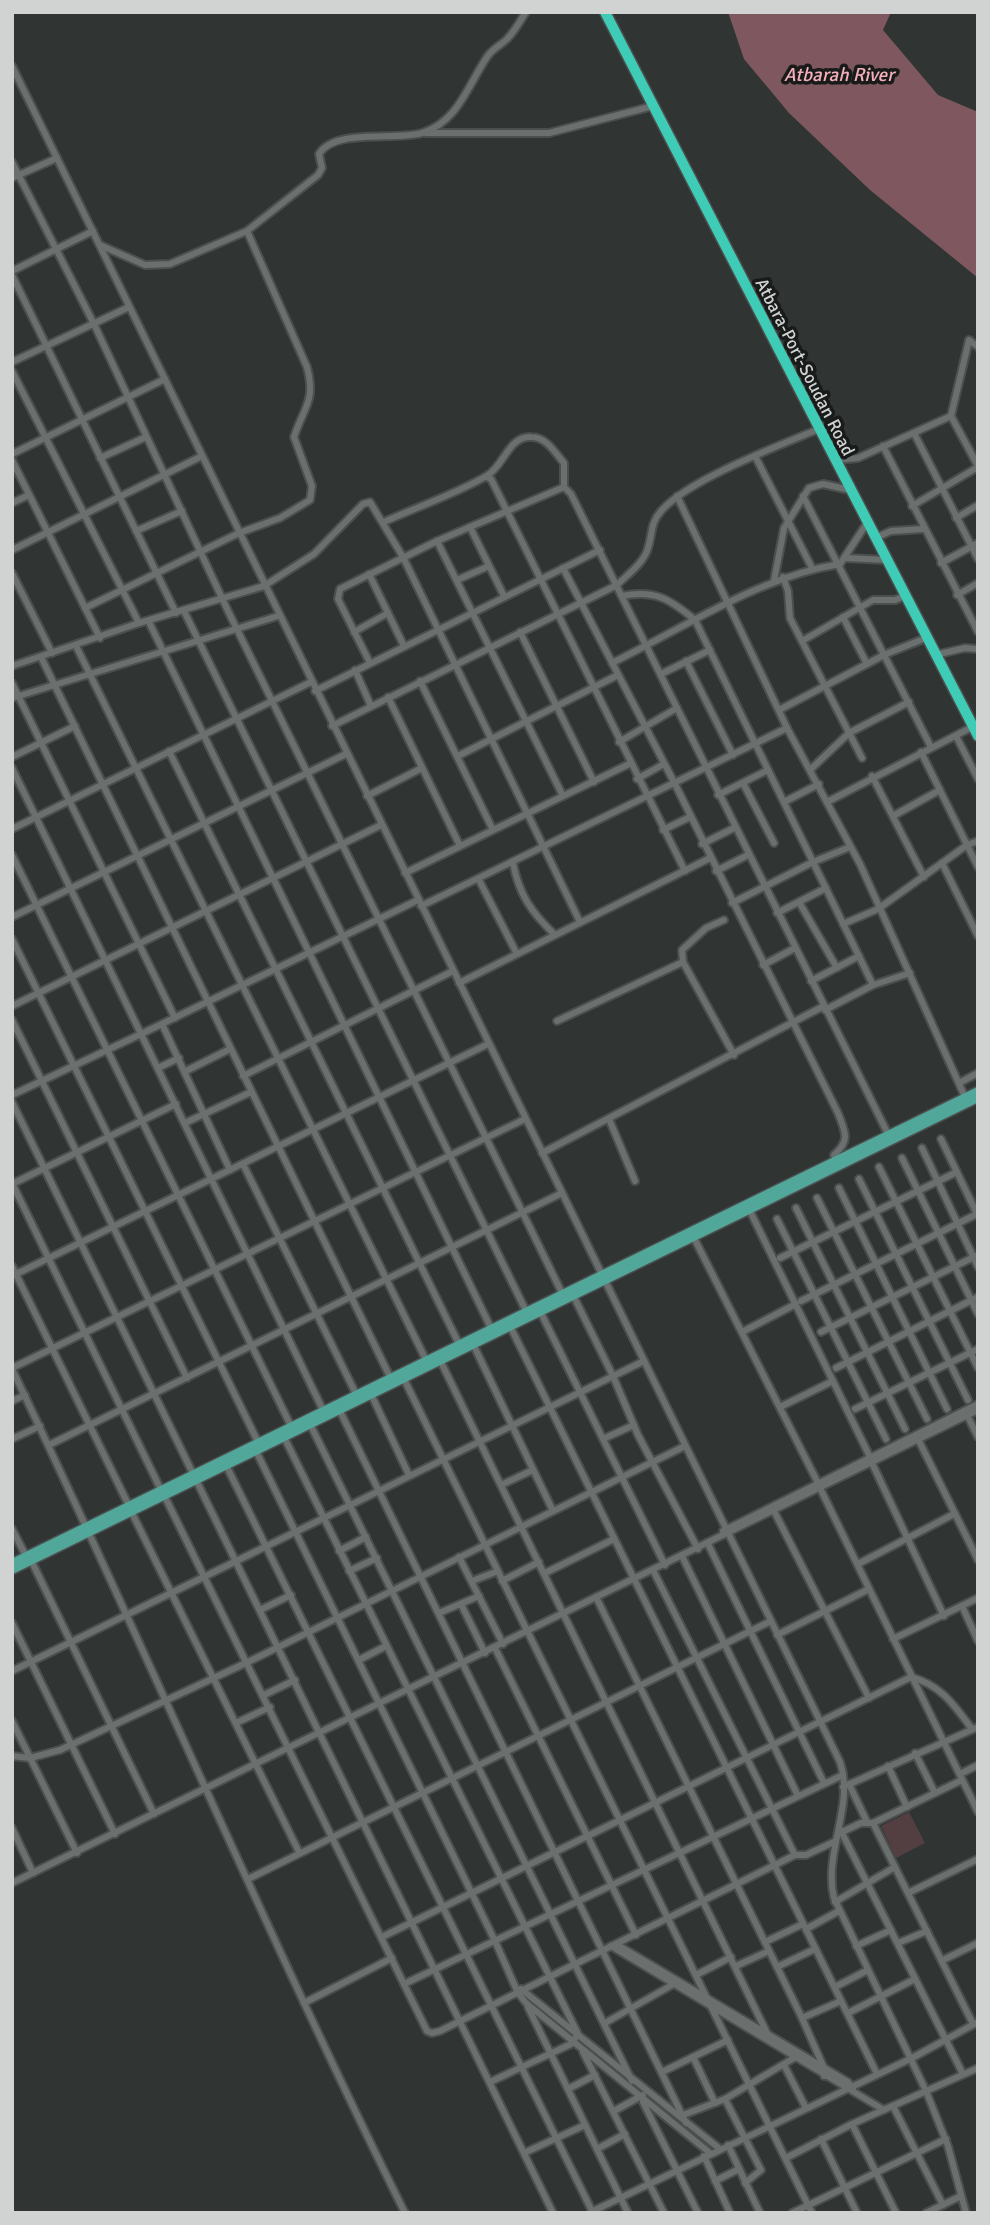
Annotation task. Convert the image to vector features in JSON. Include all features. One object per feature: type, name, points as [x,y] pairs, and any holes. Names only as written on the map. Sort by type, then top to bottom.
[{"type":"highway","name":"Atbara-Port-Soudan Road","points":[[605,12],[926,638],[976,729]]},
{"type":"main road","points":[[402,1375],[426,1360],[562,1293],[750,1209],[888,1134],[978,1091]]},
{"type":"main road","points":[[194,1477],[226,1465],[291,1426],[356,1394],[440,1360],[602,1277],[978,1098]]},
{"type":"main road","points":[[12,1570],[29,1558],[89,1528],[371,1394],[392,1380]]},
{"type":"main road","points":[[12,1563],[29,1558]]},
{"type":"street","points":[[424,132],[455,110],[489,53],[507,39],[526,12]]},
{"type":"street","points":[[12,66],[278,616],[821,1722],[846,1786],[895,1867],[975,2023],[912,2058],[720,2148],[592,2212],[226,1465]]},
{"type":"street","points":[[12,86],[20,82]]},
{"type":"street","points":[[100,245],[135,262],[161,266],[247,231],[318,175],[322,168],[319,154],[329,144],[338,140],[393,139],[424,132],[549,133],[653,106]]},
{"type":"street","points":[[15,177],[57,158]]},
{"type":"street","points":[[12,162],[15,177],[94,324],[222,599],[562,1293]]},
{"type":"street","points":[[93,231],[12,273],[156,573],[198,639],[526,1311]]},
{"type":"street","points":[[85,608],[239,533],[301,507],[310,500],[312,486],[294,436],[309,408],[312,387],[307,367],[247,231]]},
{"type":"street","points":[[12,362],[129,307]]},
{"type":"street","points":[[912,506],[940,487],[978,467],[951,416],[969,340],[978,347]]},
{"type":"street","points":[[12,371],[139,623]]},
{"type":"street","points":[[12,454],[164,379]]},
{"type":"street","points":[[835,460],[858,458],[951,416]]},
{"type":"street","points":[[332,726],[617,585],[648,550],[651,523],[677,496],[755,456],[819,429]]},
{"type":"street","points":[[914,433],[956,518],[974,545],[978,559]]},
{"type":"street","points":[[100,458],[146,437]]},
{"type":"street","points":[[384,522],[486,477],[501,463],[512,444],[531,437],[545,441],[564,463],[564,487],[571,494],[600,550],[734,828],[888,1134]]},
{"type":"street","points":[[883,446],[978,632]]},
{"type":"street","points":[[12,550],[83,512],[202,456]]},
{"type":"street","points":[[755,456],[812,568]]},
{"type":"street","points":[[12,460],[100,638]]},
{"type":"street","points":[[486,477],[491,479],[629,764],[685,871]]},
{"type":"street","points":[[774,581],[781,538],[788,520],[803,496],[817,484],[850,490]]},
{"type":"street","points":[[370,663],[336,595],[340,589],[437,541],[564,487]]},
{"type":"street","points":[[12,503],[29,495]]},
{"type":"street","points":[[677,496],[787,728],[850,847],[965,1097]]},
{"type":"street","points":[[803,496],[886,653],[931,747]]},
{"type":"street","points":[[12,666],[139,623],[264,586],[301,564],[367,502],[374,505],[403,557],[580,922]]},
{"type":"street","points":[[956,518],[978,505]]},
{"type":"street","points":[[136,531],[182,511]]},
{"type":"street","points":[[612,663],[783,577],[812,568],[840,564],[867,523]]},
{"type":"street","points":[[470,527],[504,596]]},
{"type":"street","points":[[875,538],[891,531],[924,529]]},
{"type":"street","points":[[437,541],[563,796]]},
{"type":"street","points":[[941,563],[974,545]]},
{"type":"street","points":[[315,691],[600,550]]},
{"type":"street","points":[[846,558],[886,560]]},
{"type":"street","points":[[457,580],[489,566]]},
{"type":"street","points":[[563,568],[675,784],[847,1138],[844,1147],[834,1155],[837,1163]]},
{"type":"street","points":[[12,573],[52,653]]},
{"type":"street","points":[[369,574],[404,646]]},
{"type":"street","points":[[783,577],[788,591],[789,615],[862,758]]},
{"type":"street","points":[[957,595],[978,583]]},
{"type":"street","points":[[622,596],[653,593],[667,598],[695,620],[873,985]]},
{"type":"street","points":[[802,641],[873,600],[894,600],[905,596]]},
{"type":"street","points":[[354,632],[388,613]]},
{"type":"street","points":[[15,697],[278,616]]},
{"type":"street","points":[[843,617],[867,664]]},
{"type":"street","points":[[149,622],[491,1328]]},
{"type":"street","points":[[520,632],[594,782]]},
{"type":"street","points":[[779,710],[886,653],[926,638]]},
{"type":"street","points":[[76,646],[426,1360]]},
{"type":"street","points":[[935,655],[965,648],[978,649]]},
{"type":"street","points":[[661,674],[709,650]]},
{"type":"street","points":[[41,657],[392,1380]]},
{"type":"street","points":[[686,661],[733,755]]},
{"type":"street","points":[[355,670],[371,706]]},
{"type":"street","points":[[457,756],[618,675]]},
{"type":"street","points":[[421,681],[493,830]]},
{"type":"street","points":[[12,829],[311,682]]},
{"type":"street","points":[[12,683],[15,697],[71,800],[175,1018]]},
{"type":"street","points":[[388,697],[460,846]]},
{"type":"street","points":[[811,769],[849,733],[909,702]]},
{"type":"street","points":[[619,742],[677,708]]},
{"type":"street","points":[[12,757],[75,726]]},
{"type":"street","points":[[12,1095],[379,918],[479,880],[787,728]]},
{"type":"street","points":[[827,802],[931,747],[976,729]]},
{"type":"street","points":[[956,736],[978,779]]},
{"type":"street","points":[[169,751],[459,1345]]},
{"type":"street","points":[[921,752],[978,867]]},
{"type":"street","points":[[12,917],[346,754]]},
{"type":"street","points":[[405,873],[629,764]]},
{"type":"street","points":[[637,779],[664,764]]},
{"type":"street","points":[[12,768],[323,1410]]},
{"type":"street","points":[[367,796],[422,768]]},
{"type":"street","points":[[718,795],[768,770]]},
{"type":"street","points":[[872,776],[924,877]]},
{"type":"street","points":[[743,783],[774,843]]},
{"type":"street","points":[[784,802],[819,784]]},
{"type":"street","points":[[892,816],[940,790]]},
{"type":"street","points":[[663,830],[690,817]]},
{"type":"street","points":[[12,1006],[381,825]]},
{"type":"street","points":[[702,844],[734,828]]},
{"type":"street","points":[[843,923],[878,909],[967,845],[978,841]]},
{"type":"street","points":[[732,903],[813,862],[850,847]]},
{"type":"street","points":[[12,855],[291,1426]]},
{"type":"street","points":[[716,871],[748,855]]},
{"type":"street","points":[[459,984],[710,858]]},
{"type":"street","points":[[513,863],[523,898],[531,912],[555,935]]},
{"type":"street","points":[[942,863],[978,936]]},
{"type":"street","points":[[479,880],[517,954]]},
{"type":"street","points":[[777,913],[827,888]]},
{"type":"street","points":[[799,902],[837,968]]},
{"type":"street","points":[[724,920],[689,942],[682,950],[684,962],[734,1055]]},
{"type":"street","points":[[12,939],[183,1286],[295,1531],[628,2213]]},
{"type":"street","points":[[762,965],[795,948]]},
{"type":"street","points":[[811,981],[859,956]]},
{"type":"street","points":[[557,1021],[684,962]]},
{"type":"street","points":[[243,1076],[453,971]]},
{"type":"street","points":[[542,1153],[793,1023],[873,985],[910,973]]},
{"type":"street","points":[[12,1020],[187,1378]]},
{"type":"street","points":[[162,1024],[186,1070],[230,1170]]},
{"type":"street","points":[[14,1275],[488,1044]]},
{"type":"street","points":[[186,1070],[230,1049]]},
{"type":"street","points":[[158,1068],[179,1058]]},
{"type":"street","points":[[959,1083],[978,1073]]},
{"type":"street","points":[[185,1124],[251,1093]]},
{"type":"street","points":[[12,1102],[553,2213]]},
{"type":"street","points":[[176,1104],[12,1184],[427,2031],[432,2033],[460,2022],[519,1990],[737,1886],[795,1855],[806,1855],[836,1841]]},
{"type":"street","points":[[405,2213],[304,2003],[89,1528],[12,1368],[526,1119]]},
{"type":"street","points":[[609,1119],[635,1181]]},
{"type":"street","points":[[741,1332],[977,1215],[941,1139]]},
{"type":"street","points":[[922,1149],[978,1267]]},
{"type":"street","points":[[902,1158],[954,1266],[975,1299],[978,1314]]},
{"type":"street","points":[[243,1164],[356,1394]]},
{"type":"street","points":[[879,1167],[978,1368]]},
{"type":"street","points":[[780,1258],[957,1172]]},
{"type":"street","points":[[859,1179],[968,1400]]},
{"type":"street","points":[[839,1188],[947,1409]]},
{"type":"street","points":[[49,1445],[562,1194]]},
{"type":"street","points":[[817,1199],[927,1419]]},
{"type":"street","points":[[796,1208],[905,1429]]},
{"type":"street","points":[[750,1209],[798,1303],[944,1616]]},
{"type":"street","points":[[777,1219],[886,1439]]},
{"type":"street","points":[[693,1236],[819,1485],[978,1812]]},
{"type":"street","points":[[821,1332],[975,1256]]},
{"type":"street","points":[[12,1266],[14,1275],[299,1852]]},
{"type":"street","points":[[573,1294],[634,1425],[698,1549]]},
{"type":"street","points":[[836,1368],[975,1299]]},
{"type":"street","points":[[540,1311],[605,1438],[665,1565]]},
{"type":"street","points":[[510,1326],[592,1493],[612,1540],[678,1666],[877,2074]]},
{"type":"street","points":[[473,1344],[553,1511]]},
{"type":"street","points":[[855,1409],[978,1349]]},
{"type":"street","points":[[440,1360],[767,2033]]},
{"type":"street","points":[[12,1671],[644,1361]]},
{"type":"street","points":[[402,1375],[812,2213]]},
{"type":"street","points":[[779,1407],[833,1381]]},
{"type":"street","points":[[371,1394],[409,1475]]},
{"type":"street","points":[[12,1401],[25,1395]]},
{"type":"street","points":[[12,1883],[698,1549],[726,1531],[978,1404]]},
{"type":"street","points":[[339,1409],[377,1492],[422,1577],[686,2123]]},
{"type":"street","points":[[871,1460],[918,1439],[942,1424],[978,1410]]},
{"type":"street","points":[[967,1415],[978,1437]]},
{"type":"street","points":[[310,1423],[632,2081],[642,2095],[707,2155],[730,2213]]},
{"type":"street","points":[[605,1438],[634,1425]]},
{"type":"street","points":[[12,1438],[40,1426]]},
{"type":"street","points":[[284,1437],[524,1927],[576,2040],[614,2110],[664,2213]]},
{"type":"street","points":[[918,1439],[978,1560]]},
{"type":"street","points":[[12,1756],[30,1758],[71,1744],[248,1662],[685,1446]]},
{"type":"street","points":[[501,1485],[533,1470]]},
{"type":"street","points":[[726,1531],[775,1511],[819,1485]]},
{"type":"street","points":[[775,1511],[869,1698]]},
{"type":"street","points":[[858,1564],[954,1514]]},
{"type":"street","points":[[12,1530],[29,1558],[155,1814]]},
{"type":"street","points":[[969,1541],[978,1536]]},
{"type":"street","points":[[340,1551],[366,1537]]},
{"type":"street","points":[[545,1573],[612,1540]]},
{"type":"street","points":[[708,1544],[824,1783]]},
{"type":"street","points":[[682,1556],[798,1796]]},
{"type":"street","points":[[459,1557],[502,1644]]},
{"type":"street","points":[[349,1571],[377,1558]]},
{"type":"street","points":[[502,1581],[539,1562]]},
{"type":"street","points":[[653,1570],[795,1855]]},
{"type":"street","points":[[472,1581],[498,1571]]},
{"type":"street","points":[[777,1635],[869,1589]]},
{"type":"street","points":[[260,1609],[290,1595]]},
{"type":"street","points":[[439,1614],[479,1596]]},
{"type":"street","points":[[596,1597],[802,2018],[824,2072]]},
{"type":"street","points":[[893,1639],[978,1598]]},
{"type":"street","points":[[461,1604],[485,1653]]},
{"type":"street","points":[[962,1606],[978,1641]]},
{"type":"street","points":[[248,1878],[771,1621]]},
{"type":"street","points":[[12,1623],[115,1834]]},
{"type":"street","points":[[359,1660],[386,1646]]},
{"type":"street","points":[[495,1648],[636,1935]]},
{"type":"street","points":[[382,1937],[775,1746],[911,1676],[929,1681],[975,1728],[846,1786]]},
{"type":"street","points":[[264,1695],[295,1680]]},
{"type":"street","points":[[236,1723],[270,1707]]},
{"type":"street","points":[[12,1721],[77,1853]]},
{"type":"street","points":[[915,1753],[935,1793]]},
{"type":"street","points":[[840,1829],[870,1823],[907,1807],[935,1793],[978,1765]]},
{"type":"street","points":[[888,1766],[907,1807]]},
{"type":"street","points":[[404,1984],[843,1774]]},
{"type":"street","points":[[846,1786],[832,1881],[835,1902],[926,2091],[946,2139],[966,2213]]},
{"type":"street","points":[[12,1828],[33,1873]]},
{"type":"street","points":[[840,1829],[963,2074]]},
{"type":"street","points":[[908,1893],[978,1859]]},
{"type":"street","points":[[835,1902],[895,1867]]},
{"type":"street","points":[[765,1942],[839,1911]]},
{"type":"street","points":[[856,1946],[891,1930]]},
{"type":"street","points":[[898,1943],[927,1931]]},
{"type":"street","points":[[943,1960],[978,1943]]},
{"type":"street","points":[[614,1945],[672,1985],[794,2058],[824,2072]]},
{"type":"street","points":[[614,1945],[767,2033],[884,2110]]},
{"type":"street","points":[[777,1967],[815,1949]]},
{"type":"street","points":[[736,1966],[769,1951]]},
{"type":"street","points":[[696,1975],[732,1957]]},
{"type":"street","points":[[304,2003],[392,1958]]},
{"type":"street","points":[[835,1987],[868,1970]]},
{"type":"street","points":[[848,2013],[915,1979]]},
{"type":"street","points":[[605,2023],[672,1985]]},
{"type":"street","points":[[519,1990],[576,2040]]},
{"type":"street","points":[[802,2018],[841,2001]]},
{"type":"street","points":[[526,2003],[632,2081]]},
{"type":"street","points":[[490,2082],[576,2040]]},
{"type":"street","points":[[662,2072],[728,2040]]},
{"type":"street","points":[[582,2049],[642,2095],[720,2148]]},
{"type":"street","points":[[693,2057],[715,2103]]},
{"type":"street","points":[[683,2115],[725,2099],[794,2058]]},
{"type":"street","points":[[785,2065],[806,2108]]},
{"type":"street","points":[[786,2158],[852,2124],[978,2068]]},
{"type":"street","points":[[568,2089],[595,2075]]},
{"type":"street","points":[[614,2110],[642,2095]]},
{"type":"street","points":[[642,2095],[675,2171],[698,2213]]},
{"type":"street","points":[[725,2099],[761,2170],[745,2183]]},
{"type":"street","points":[[893,2106],[943,2205]]},
{"type":"street","points":[[524,2153],[585,2124]]},
{"type":"street","points":[[852,2124],[897,2213]]},
{"type":"street","points":[[597,2149],[625,2134]]},
{"type":"street","points":[[821,2139],[857,2213]]},
{"type":"street","points":[[792,2213],[946,2139]]},
{"type":"street","points":[[728,2145],[760,2213]]},
{"type":"street","points":[[715,2180],[739,2169]]},
{"type":"street","points":[[926,2213],[961,2196]]},
{"type":"shaded area","points":[[909,1812],[925,1843],[896,1858],[881,1826]]},
{"type":"water","name":"Atbarah River","points":[[728,12],[891,12],[883,30],[938,95],[978,112],[978,278],[870,190],[789,113],[744,59]]}]
